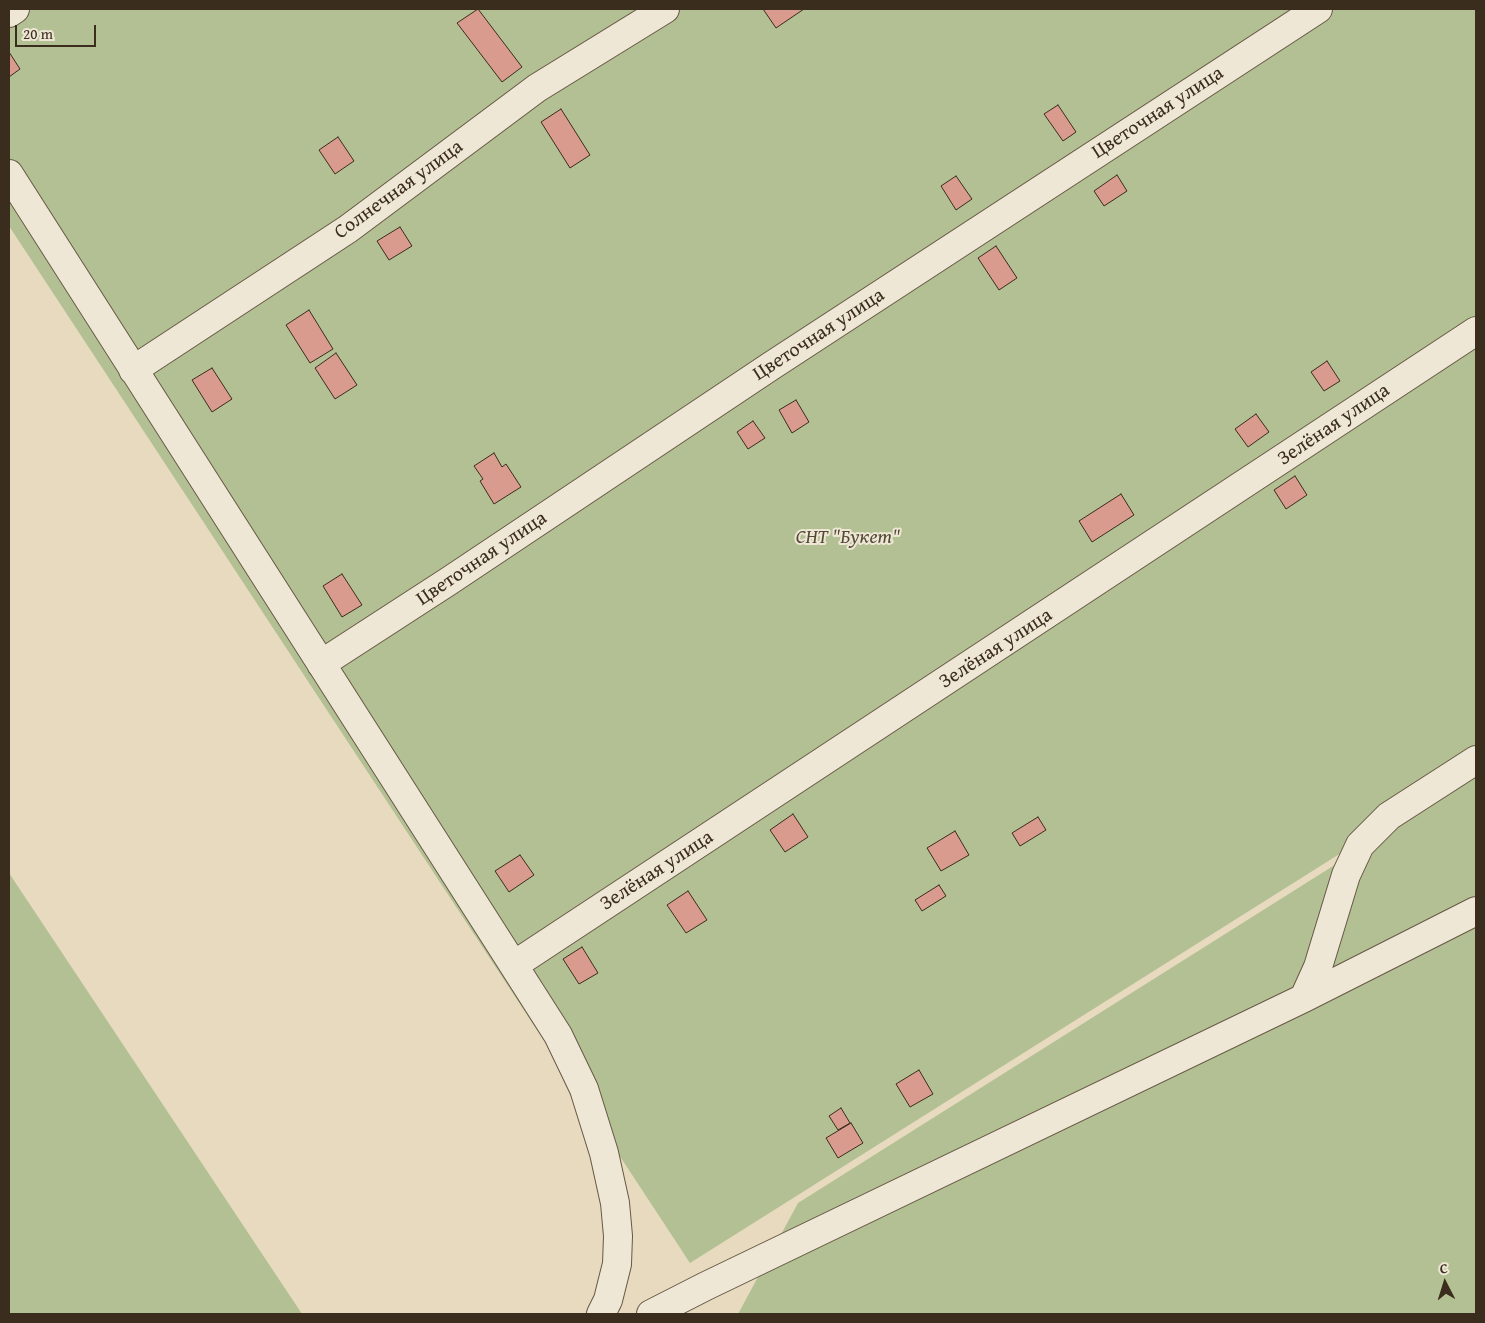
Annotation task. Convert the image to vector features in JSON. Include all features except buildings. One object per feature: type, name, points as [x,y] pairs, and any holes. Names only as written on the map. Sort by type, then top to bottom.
[{"type":"street","points":[[9,13],[15,9]]},
{"type":"street","name":"Солнечная улица","points":[[133,370],[348,229],[537,88],[665,9]]},
{"type":"street","name":"Цветочная улица","points":[[321,664],[771,366],[1318,9]]},
{"type":"street","points":[[9,174],[558,1035],[584,1089],[604,1153],[615,1203],[618,1236],[617,1264],[608,1300],[601,1314]]},
{"type":"street","name":"Зелёная улица","points":[[514,965],[1476,331]]},
{"type":"street","points":[[1304,998],[1318,967],[1346,875],[1360,845],[1389,816],[1476,760]]},
{"type":"street","points":[[651,1314],[1304,998],[1476,911]]},
{"type":"green space","name":"СНТ \"Букет\"","points":[[9,9],[1476,9],[1476,768],[690,1263],[9,226]]},
{"type":"green space","points":[[1476,776],[1476,1314],[738,1314],[798,1203]]},
{"type":"green space","points":[[9,873],[302,1314],[9,1314]]}]
